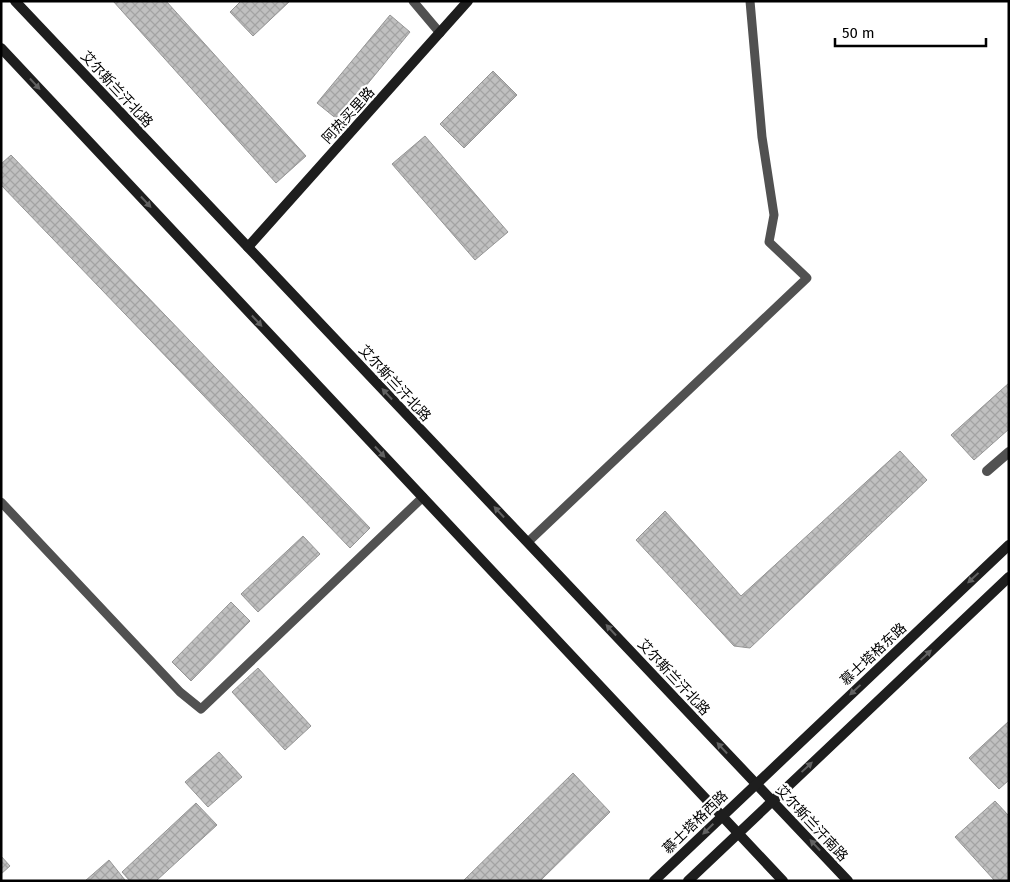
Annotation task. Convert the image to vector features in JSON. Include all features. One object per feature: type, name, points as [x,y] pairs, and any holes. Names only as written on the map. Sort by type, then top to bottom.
[{"type":"main road","name":"艾尔斯兰汗北路","points":[[15,1],[756,784]]},
{"type":"main road","name":"阿热买里路","points":[[248,247],[468,1]]},
{"type":"main road","points":[[1,48],[783,881]]},
{"type":"main road","name":"慕士塔格东路","points":[[756,784],[1009,545]]},
{"type":"main road","points":[[688,881],[1009,576]]},
{"type":"main road","name":"慕士塔格西路","points":[[654,881],[756,784]]},
{"type":"main road","name":"艾尔斯兰汗南路","points":[[756,784],[848,881]]},
{"type":"street","points":[[987,471],[1009,452]]},
{"type":"lane","points":[[412,1],[440,33]]},
{"type":"lane","points":[[528,542],[807,278],[769,242],[774,215],[762,137],[750,1]]},
{"type":"lane","points":[[1,502],[180,692],[201,709],[423,497]]},
{"type":"building","points":[[113,1],[166,1],[306,156],[276,183]]},
{"type":"building","points":[[241,1],[290,1],[253,36],[230,12]]},
{"type":"building","points":[[390,15],[410,32],[338,120],[317,103]]},
{"type":"building","points":[[493,71],[517,95],[464,148],[440,124]]},
{"type":"building","points":[[425,136],[508,232],[475,260],[392,164]]},
{"type":"building","points":[[11,155],[370,528],[350,548],[1,185],[1,164]]},
{"type":"building","points":[[1009,383],[1009,429],[974,460],[951,435]]},
{"type":"building","points":[[900,451],[927,480],[750,648],[734,646],[636,540],[665,511],[741,596]]},
{"type":"building","points":[[303,536],[320,554],[258,612],[241,594]]},
{"type":"building","points":[[231,602],[250,621],[191,681],[172,662]]},
{"type":"building","points":[[258,668],[311,726],[285,750],[232,692]]},
{"type":"building","points":[[1009,721],[1009,780],[999,789],[969,758]]},
{"type":"building","points":[[219,752],[242,777],[208,807],[185,782]]},
{"type":"building","points":[[573,773],[610,812],[540,881],[463,881]]},
{"type":"building","points":[[995,801],[1009,816],[1009,881],[995,881],[955,837]]},
{"type":"building","points":[[196,803],[217,825],[156,881],[130,881],[122,872]]},
{"type":"building","points":[[1,856],[10,866],[1,874]]},
{"type":"building","points":[[109,860],[125,880],[85,881]]}]
